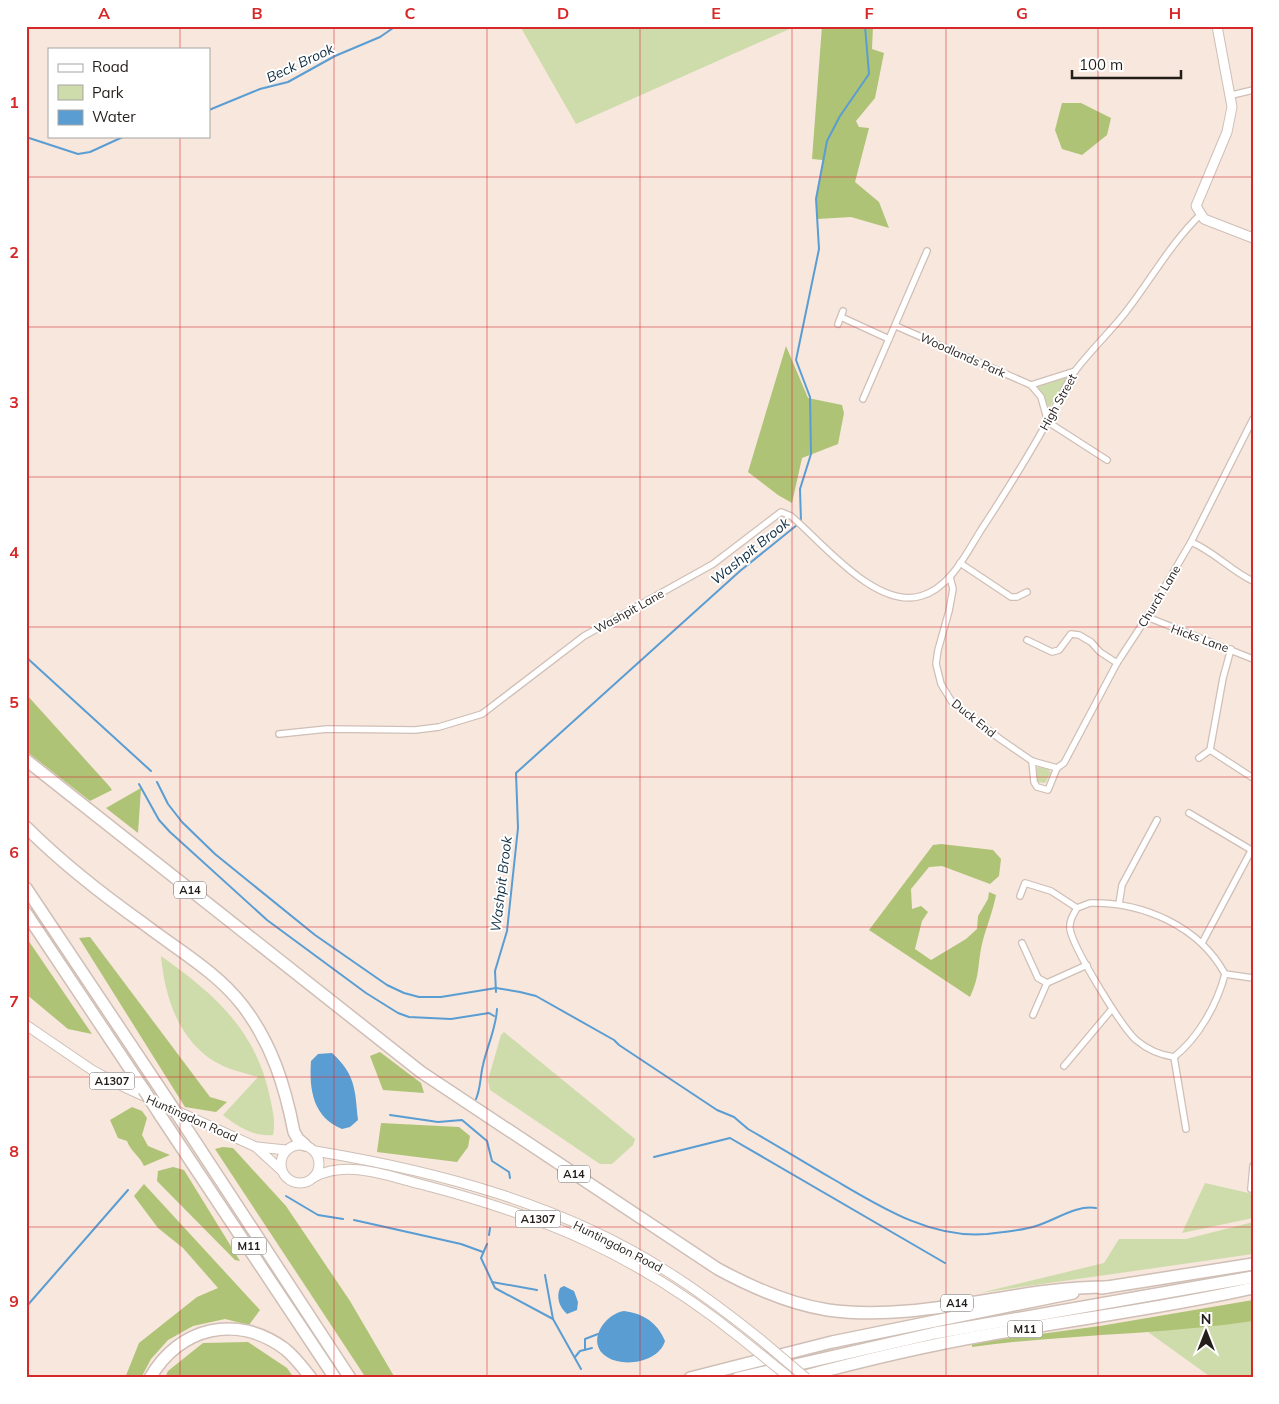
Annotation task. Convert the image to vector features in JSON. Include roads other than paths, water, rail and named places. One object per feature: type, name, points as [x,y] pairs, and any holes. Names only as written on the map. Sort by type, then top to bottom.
[{"type":"highway","name":"A14","points":[[26,760],[421,1072],[718,1269],[749,1286],[788,1301],[852,1312],[908,1310],[1070,1287],[1107,1287]]},
{"type":"highway","points":[[26,827],[95,888],[203,966],[243,1006],[270,1050],[284,1083],[294,1132],[310,1148]]},
{"type":"highway","name":"M11","points":[[26,888],[350,1378]]},
{"type":"highway","name":"M11","points":[[26,914],[335,1378]]},
{"type":"highway","name":"A14","points":[[690,1378],[832,1342],[1107,1287],[1253,1264]]},
{"type":"highway","name":"A14","points":[[738,1378],[935,1332],[1253,1277]]},
{"type":"highway","name":"M11","points":[[798,1378],[902,1351],[988,1334],[1205,1299],[1253,1288]]},
{"type":"highway","points":[[150,1378],[160,1361],[180,1343],[196,1335],[232,1328],[251,1332],[276,1343],[296,1360],[311,1378]]},
{"type":"highway","points":[[768,1378],[790,1371],[810,1360]]},
{"type":"main road","points":[[1217,26],[1232,95],[1231,120],[1197,202],[1197,210],[1204,218],[1253,238]]},
{"type":"main road","name":"Huntingdon Road","points":[[26,1026],[92,1070],[124,1087],[256,1147],[281,1170]]},
{"type":"main road","points":[[295,1145],[310,1148],[319,1164],[314,1177],[304,1183],[295,1183],[284,1176],[281,1170],[281,1160],[286,1150],[295,1145]]},
{"type":"main road","name":"Huntingdon Road","points":[[256,1147],[286,1150]]},
{"type":"main road","name":"Huntingdon Road","points":[[310,1148],[442,1178],[484,1190],[580,1225],[667,1271],[722,1309],[806,1378]]},
{"type":"main road","name":"Huntingdon Road","points":[[314,1177],[328,1170],[343,1168],[367,1171],[494,1204],[559,1227],[639,1266],[688,1298],[790,1378]]},
{"type":"street","points":[[1232,95],[1253,90]]},
{"type":"street","name":"High Street","points":[[950,577],[1017,475],[1075,371],[1125,313],[1185,230],[1200,215]]},
{"type":"street","points":[[863,399],[928,251]]},
{"type":"street","points":[[838,324],[842,314],[889,339]]},
{"type":"street","name":"Woodlands Park","points":[[896,326],[1031,384]]},
{"type":"street","points":[[1075,371],[1031,384],[1041,397],[1048,422],[1107,460]]},
{"type":"street","name":"Church Lane","points":[[1032,760],[1034,782],[1037,787],[1048,790],[1057,768],[1064,763],[1117,663],[1148,617],[1191,542],[1253,419]]},
{"type":"street","name":"Washpit Lane","points":[[279,734],[327,729],[415,730],[439,728],[482,714],[584,636],[713,564],[776,515],[787,513],[797,520],[853,573],[886,593],[898,596],[921,596],[950,577]]},
{"type":"street","points":[[1191,542],[1225,561],[1242,576],[1253,581]]},
{"type":"street","points":[[960,563],[1011,597],[1017,597],[1027,592]]},
{"type":"street","name":"Duck End","points":[[950,577],[953,589],[936,664],[941,684],[952,702],[1000,740],[1032,760],[1057,768]]},
{"type":"street","name":"Hicks Lane","points":[[1148,617],[1253,659]]},
{"type":"street","points":[[1027,640],[1052,652],[1059,650],[1071,634],[1079,635],[1117,663]]},
{"type":"street","points":[[1199,758],[1210,750],[1223,678],[1232,649]]},
{"type":"street","points":[[1210,750],[1253,778]]},
{"type":"street","points":[[1189,813],[1245,845],[1252,851],[1202,943]]},
{"type":"street","points":[[1119,904],[1122,885],[1157,820]]},
{"type":"street","points":[[1020,896],[1026,883],[1057,894],[1077,908]]},
{"type":"street","points":[[1090,903],[1119,904],[1136,907],[1174,924],[1202,943],[1217,960],[1225,974],[1222,987],[1188,1046],[1174,1057],[1156,1054],[1124,1028],[1087,965],[1070,931],[1072,916],[1077,908],[1090,903]]},
{"type":"street","points":[[1022,943],[1038,978],[1047,983]]},
{"type":"street","points":[[1033,1016],[1047,983],[1087,965]]},
{"type":"street","points":[[1225,974],[1253,978]]},
{"type":"street","points":[[1064,1066],[1112,1009]]},
{"type":"street","points":[[1174,1057],[1186,1129]]},
{"type":"street","points":[[1251,1189],[1253,1166]]},
{"type":"water","points":[[332,1053],[346,1069],[355,1091],[358,1120],[350,1127],[342,1129],[332,1124],[319,1110],[312,1092],[311,1061],[318,1054]]},
{"type":"water","points":[[564,1286],[574,1291],[578,1302],[577,1310],[567,1314],[558,1298],[560,1288]]},
{"type":"water","points":[[624,1311],[637,1314],[649,1320],[658,1329],[665,1341],[656,1354],[640,1361],[622,1362],[607,1357],[601,1351],[597,1337],[604,1323],[610,1317]]},
{"type":"waterway","name":"Beck Brook","points":[[210,110],[260,89],[288,82],[335,56],[380,37],[396,26]]},
{"type":"waterway","name":"Washpit Brook","points":[[801,522],[800,489],[811,454],[810,397],[796,360],[819,249],[816,199],[827,141],[840,116],[869,74],[865,26]]},
{"type":"waterway","name":"Beck Brook","points":[[26,137],[78,154],[90,152],[121,138]]},
{"type":"waterway","name":"Washpit Brook","points":[[496,992],[495,971],[507,931],[518,828],[516,773],[740,571],[797,525]]},
{"type":"waterway","points":[[26,657],[151,771]]},
{"type":"waterway","points":[[157,782],[168,804],[182,822],[215,854],[315,935],[387,985],[404,993],[419,997],[441,997],[496,988],[536,996],[614,1040],[717,1110],[734,1117],[748,1129],[868,1200],[925,1226],[966,1234],[987,1234],[1030,1228],[1073,1211],[1096,1208]]},
{"type":"waterway","points":[[139,784],[159,820],[170,832],[267,920],[366,993],[398,1013],[409,1017],[451,1019],[489,1013],[494,1016]]},
{"type":"waterway","name":"Washpit Brook","points":[[476,1099],[497,1009]]},
{"type":"waterway","name":"Washpit Brook","points":[[390,1115],[438,1122],[462,1120],[487,1141],[492,1161],[509,1172],[510,1178]]},
{"type":"waterway","points":[[654,1157],[730,1138],[945,1263]]},
{"type":"waterway","points":[[26,1307],[128,1190]]},
{"type":"waterway","points":[[286,1196],[318,1215],[343,1219]]},
{"type":"waterway","points":[[354,1220],[461,1244],[483,1252]]},
{"type":"waterway","name":"Washpit Brook","points":[[489,1235],[490,1228]]},
{"type":"waterway","name":"Washpit Brook","points":[[487,1244],[481,1258],[495,1288],[553,1319],[581,1369]]},
{"type":"waterway","points":[[545,1275],[553,1319]]},
{"type":"waterway","points":[[492,1282],[537,1290]]},
{"type":"waterway","points":[[585,1350],[585,1339],[598,1334]]},
{"type":"waterway","points":[[575,1357],[580,1351],[592,1348]]}]
